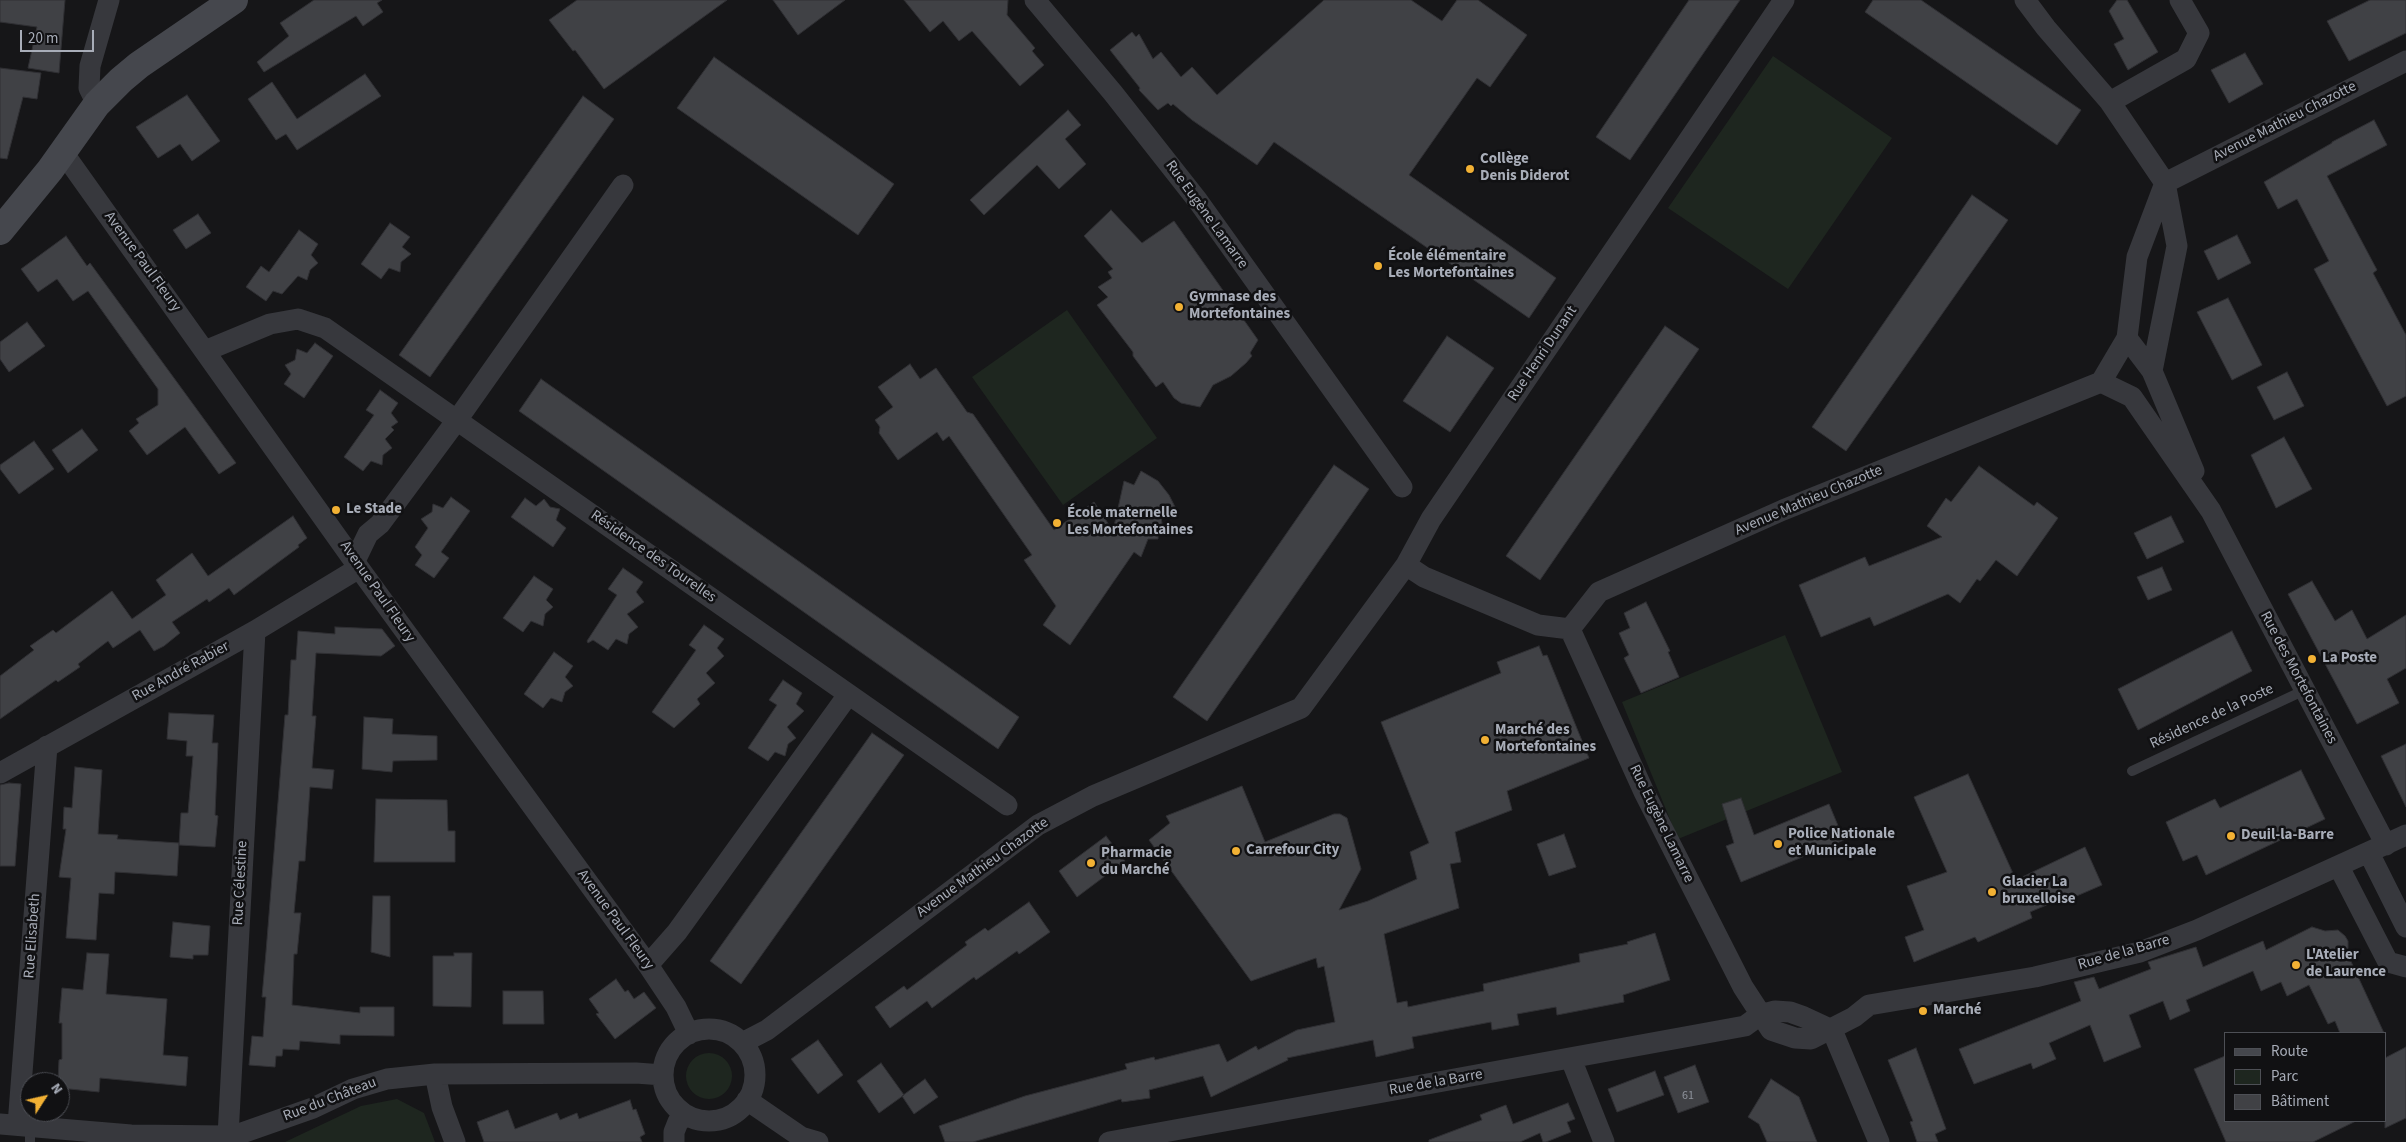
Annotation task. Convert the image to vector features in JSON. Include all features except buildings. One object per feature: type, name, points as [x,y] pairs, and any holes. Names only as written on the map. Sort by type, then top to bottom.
[{"type":"street","points":[[98,104],[89,88],[90,66],[109,0]]},
{"type":"street","points":[[0,231],[50,170],[98,104],[121,80],[139,65],[234,0]]},
{"type":"street","name":"Rue Eugène Lamarre","points":[[1035,0],[1113,93],[1198,201],[1402,487]]},
{"type":"street","name":"Rue Henri Dunant","points":[[1301,708],[1406,565],[1431,518],[1784,0]]},
{"type":"street","points":[[2025,0],[2046,28],[2110,102],[2164,183],[2177,246],[2152,371]]},
{"type":"street","points":[[2110,102],[2186,58],[2199,33],[2180,0]]},
{"type":"street","name":"Avenue Mathieu Chazotte","points":[[2164,183],[2406,61]]},
{"type":"street","name":"Avenue Paul Fleury","points":[[62,151],[357,564],[648,965],[676,1007],[689,1034]]},
{"type":"street","points":[[2101,382],[2127,338],[2137,257],[2164,183]]},
{"type":"street","points":[[357,564],[368,534],[380,524],[457,420],[622,184]]},
{"type":"street","name":"Résidence des Tourelles","points":[[205,351],[270,324],[298,319],[325,328],[1007,805]]},
{"type":"street","points":[[2127,338],[2152,371]]},
{"type":"street","name":"Rue des Mortefontaines","points":[[2152,371],[2210,510],[2305,690],[2377,849],[2406,927]]},
{"type":"street","name":"Avenue Mathieu Chazotte","points":[[1570,628],[1599,592],[1783,510],[2101,382]]},
{"type":"street","name":"Rue des Mortefontaines","points":[[2101,382],[2132,398],[2210,510]]},
{"type":"street","name":"Rue André Rabier","points":[[0,773],[255,630],[357,564]]},
{"type":"street","points":[[1406,565],[1424,577],[1538,625],[1570,628]]},
{"type":"street","name":"Rue Eugène Lamarre","points":[[1570,628],[1653,810],[1729,961],[1760,1015]]},
{"type":"street","name":"Rue Célestine","points":[[228,1136],[255,630]]},
{"type":"street","points":[[648,965],[677,932],[848,695]]},
{"type":"street","name":"Avenue Mathieu Chazotte","points":[[742,1043],[767,1030],[1038,826],[1093,796],[1301,708]]},
{"type":"street","name":"Rue Elisabeth","points":[[20,1129],[47,746]]},
{"type":"street","name":"Rue de la Barre","points":[[1109,1142],[1745,1026],[1760,1015],[1772,1030],[1794,1038],[1811,1039],[1832,1030],[1854,1017],[1869,1005],[2034,977],[2140,952],[2197,930],[2406,835]]},
{"type":"street","points":[[2339,867],[2388,962],[2406,967]]},
{"type":"street","points":[[703,1029],[728,1034],[742,1043],[753,1063],[755,1076],[748,1100],[738,1111],[720,1119],[699,1120],[686,1115],[669,1098],[663,1075],[670,1050],[678,1041],[689,1034],[703,1029]]},
{"type":"street","points":[[1832,1030],[1879,1142]]},
{"type":"street","points":[[1571,1059],[1604,1142]]},
{"type":"street","name":"Rue du Château","points":[[20,1129],[131,1135],[228,1136],[242,1133],[313,1108],[353,1089],[379,1081],[435,1074],[636,1073],[663,1075]]},
{"type":"street","points":[[435,1074],[442,1107],[455,1142]]},
{"type":"street","points":[[748,1100],[801,1137],[818,1142]]},
{"type":"street","points":[[674,1142],[674,1132],[678,1122],[686,1115]]},
{"type":"lane","name":"Résidence de la Poste","points":[[2132,771],[2305,690]]},
{"type":"green space","points":[[1773,56],[1892,138],[1788,289],[1668,208]]},
{"type":"green space","points":[[1067,310],[1157,438],[1063,505],[972,377]]},
{"type":"green space","points":[[1785,635],[1842,772],[1678,839],[1622,702]]},
{"type":"green space","points":[[704,1053],[714,1053],[728,1063],[732,1076],[728,1089],[722,1095],[714,1099],[704,1099],[690,1089],[686,1081],[686,1071],[696,1057]]},
{"type":"green space","points":[[397,1099],[424,1113],[435,1142],[285,1142],[361,1106]]},
{"type":"place","name":"Collège Denis Diderot","points":[[1470,169]]},
{"type":"place","name":"École élémentaire Les Mortefontaines","points":[[1378,266]]},
{"type":"place","name":"Gymnase des Mortefontaines","points":[[1179,307]]},
{"type":"place","name":"Le Stade","points":[[336,510]]},
{"type":"place","name":"École maternelle Les Mortefontaines","points":[[1057,523]]},
{"type":"place","name":"La Poste","points":[[2312,659]]},
{"type":"place","name":"Marché des Mortefontaines","points":[[1485,740]]},
{"type":"place","name":"Deuil-la-Barre","points":[[2231,836]]},
{"type":"place","name":"Police Nationale et Municipale","points":[[1778,844]]},
{"type":"place","name":"Carrefour City","points":[[1236,851]]},
{"type":"place","name":"Pharmacie du Marché","points":[[1091,863]]},
{"type":"place","name":"Glacier La bruxelloise","points":[[1992,892]]},
{"type":"place","name":"L'Atelier de Laurence","points":[[2296,965]]},
{"type":"place","name":"Marché","points":[[1923,1011]]}]
